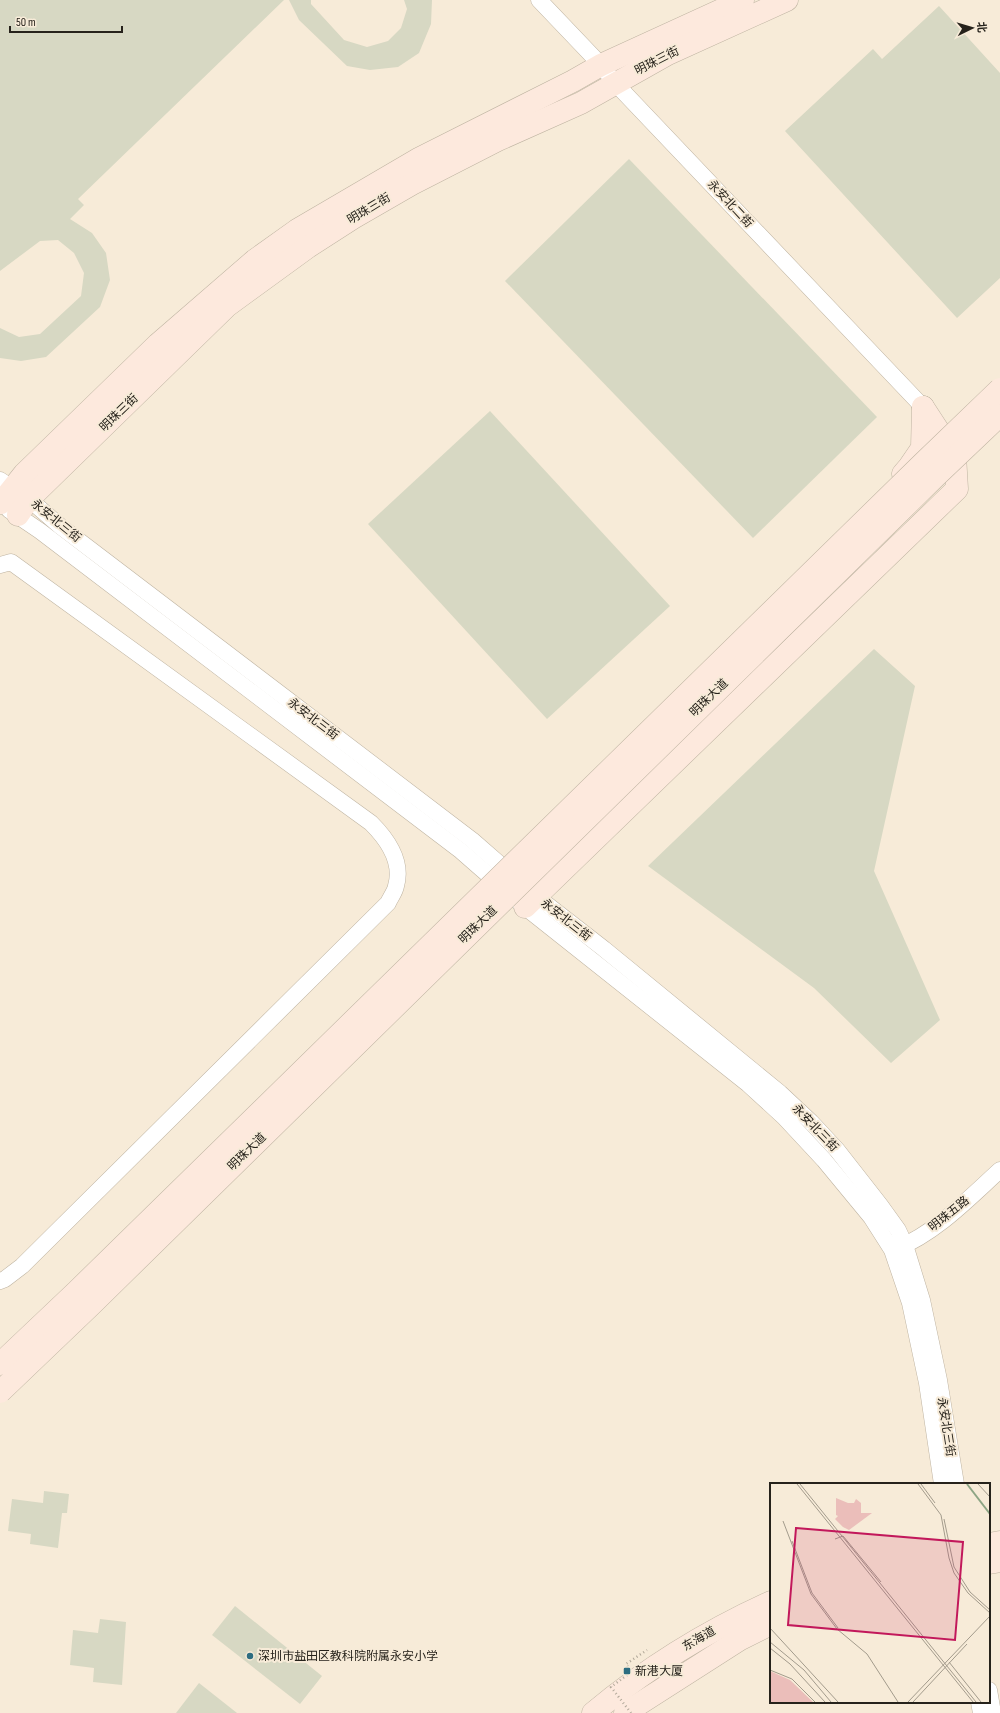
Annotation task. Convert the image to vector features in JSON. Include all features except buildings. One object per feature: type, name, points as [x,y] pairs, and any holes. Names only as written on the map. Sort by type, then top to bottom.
[{"type":"street","name":"永安北二街","points":[[539,0],[601,65],[615,83],[923,407]]},
{"type":"street","name":"明珠三街","points":[[8,502],[24,474],[158,344],[244,269],[297,230],[420,158],[573,81],[601,65],[743,0]]},
{"type":"street","name":"明珠三街","points":[[8,502],[227,306],[302,252],[353,218],[412,184],[498,140],[581,103],[668,54],[787,0]]},
{"type":"street","name":"明珠大道","points":[[0,1364],[88,1280],[923,462],[1000,389]]},
{"type":"street","points":[[501,886],[499,864],[909,467],[922,448],[923,407]]},
{"type":"street","name":"明珠大道","points":[[530,901],[958,489],[955,456],[923,407]]},
{"type":"street","name":"明珠大道","points":[[0,1392],[91,1306],[924,487],[1000,415]]},
{"type":"street","name":"永安北三街","points":[[8,502],[74,536],[472,840],[499,864],[530,901],[748,1084],[784,1118],[846,1184],[871,1217],[899,1248],[922,1300],[929,1329],[956,1483]]},
{"type":"street","name":"永安北三街","points":[[8,502],[461,851],[501,886],[530,901]]},
{"type":"street","points":[[0,565],[11,562],[371,823],[384,836],[393,852],[397,868],[396,886],[388,903],[22,1266],[0,1281]]},
{"type":"street","name":"明珠五路","points":[[899,1248],[942,1222],[1000,1170]]},
{"type":"street","name":"永安北三街","points":[[899,1248],[926,1383],[942,1483]]},
{"type":"street","points":[[990,1544],[1000,1542]]},
{"type":"street","points":[[990,1563],[1000,1561]]},
{"type":"street","name":"东海道","points":[[593,1713],[682,1648],[732,1620],[770,1602]]},
{"type":"street","name":"东海道","points":[[625,1713],[739,1640],[770,1624]]},
{"type":"street","points":[[990,1696],[993,1713]]},
{"type":"street","points":[[979,1703],[981,1713]]},
{"type":"path","points":[[631,1713],[611,1687],[631,1672],[626,1664],[647,1650]]},
{"type":"place","name":"深圳市盐田区教科院附属永安小学","points":[[250,1656]]},
{"type":"place","name":"新港大厦","points":[[627,1671]]}]
